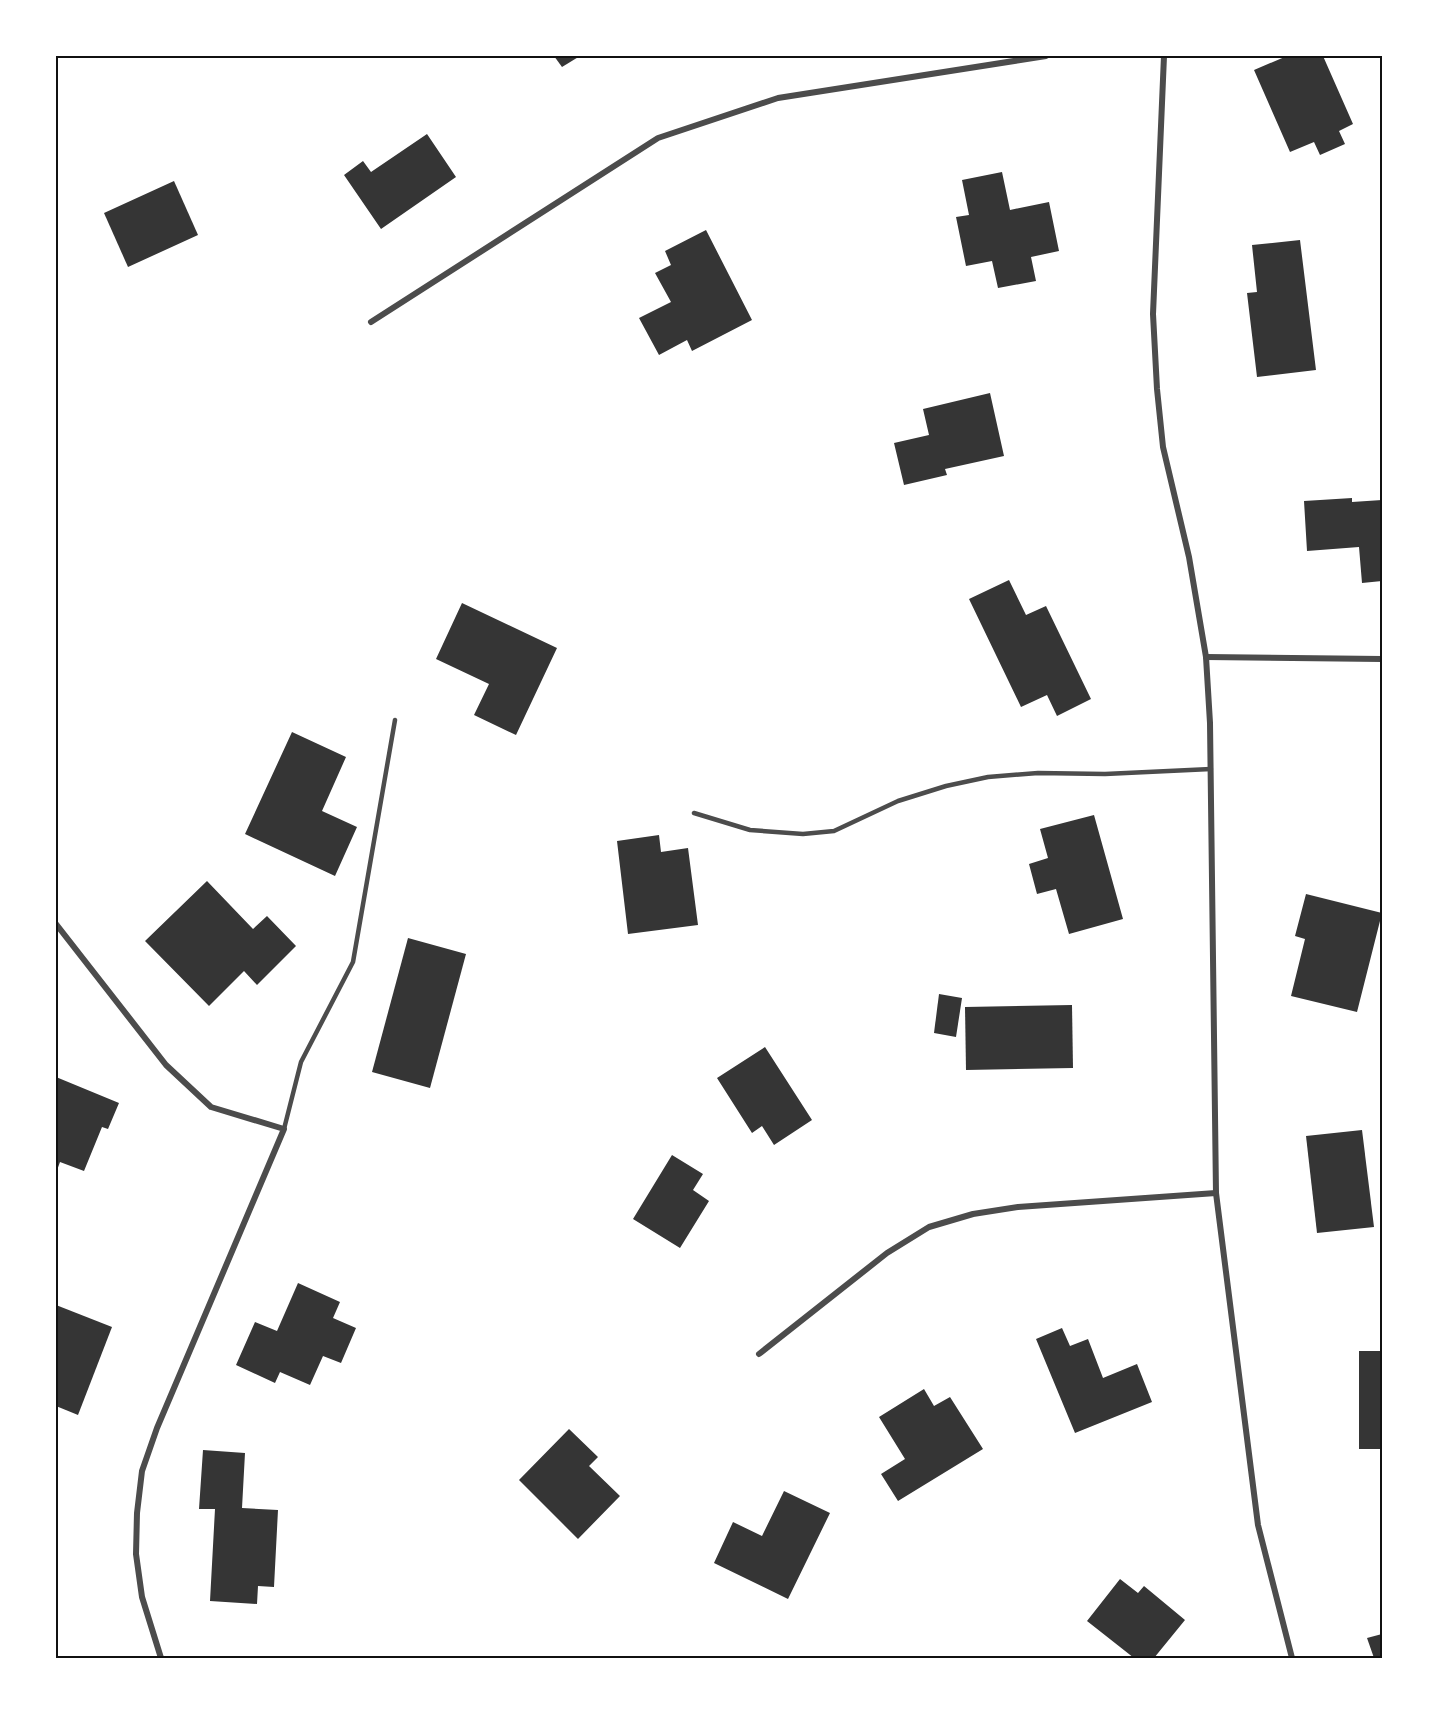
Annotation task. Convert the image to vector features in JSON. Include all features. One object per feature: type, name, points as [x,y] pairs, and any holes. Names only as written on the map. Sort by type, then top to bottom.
[{"type":"street","points":[[371,322],[658,138],[778,98],[1046,56]]},
{"type":"street","points":[[1164,56],[1152,314],[1163,447],[1189,557],[1206,657],[1211,769],[1216,1193],[1258,1525],[1292,1659]]},
{"type":"street","points":[[1206,657],[1383,659]]},
{"type":"street","points":[[56,924],[166,1065],[211,1107],[284,1129],[157,1428],[142,1471],[137,1513],[136,1554],[142,1597],[161,1659]]},
{"type":"street","points":[[759,1354],[887,1253],[929,1227],[973,1214],[1018,1207],[1216,1193]]},
{"type":"lane","points":[[284,1129],[301,1062],[353,962],[395,720]]},
{"type":"lane","points":[[694,813],[750,830],[803,834],[834,831],[898,801],[946,786],[988,777],[1038,773],[1105,774],[1211,769]]},
{"type":"building","points":[[554,56],[580,56],[562,67]]},
{"type":"building","points":[[1287,56],[1323,56],[1353,124],[1339,131],[1345,144],[1320,155],[1314,142],[1290,152],[1254,70]]},
{"type":"building","points":[[427,134],[456,177],[381,229],[344,175],[363,161],[371,172]]},
{"type":"building","points":[[1002,172],[1010,210],[1049,202],[1059,251],[1031,257],[1036,281],[998,288],[992,261],[966,266],[956,217],[969,215],[962,180]]},
{"type":"building","points":[[174,181],[198,235],[128,267],[104,213]]},
{"type":"building","points":[[706,230],[752,320],[692,351],[687,340],[659,355],[639,318],[671,302],[655,273],[671,265],[665,251]]},
{"type":"building","points":[[1300,240],[1316,370],[1257,377],[1247,293],[1257,292],[1252,245]]},
{"type":"building","points":[[990,393],[1004,456],[945,469],[947,475],[904,485],[894,443],[929,435],[923,409]]},
{"type":"building","points":[[1352,498],[1352,502],[1382,500],[1382,581],[1362,583],[1359,547],[1307,551],[1304,501]]},
{"type":"building","points":[[1009,580],[1026,615],[1046,606],[1091,699],[1057,716],[1047,695],[1021,707],[969,599]]},
{"type":"building","points":[[462,603],[557,648],[516,735],[474,715],[489,684],[436,659]]},
{"type":"building","points":[[292,732],[346,757],[322,811],[357,827],[335,876],[245,834]]},
{"type":"building","points":[[1094,815],[1123,919],[1069,934],[1056,889],[1037,894],[1029,864],[1048,858],[1040,829]]},
{"type":"building","points":[[659,835],[661,852],[688,848],[698,925],[628,934],[617,841]]},
{"type":"building","points":[[207,881],[253,929],[267,916],[296,946],[257,985],[244,971],[209,1006],[145,941]]},
{"type":"building","points":[[1306,894],[1382,913],[1357,1012],[1291,996],[1305,939],[1295,936]]},
{"type":"building","points":[[408,938],[466,954],[430,1088],[372,1072]]},
{"type":"building","points":[[939,994],[962,998],[956,1037],[934,1033]]},
{"type":"building","points":[[1072,1005],[1073,1068],[966,1070],[965,1007]]},
{"type":"building","points":[[765,1047],[812,1120],[774,1145],[762,1126],[752,1133],[717,1078]]},
{"type":"building","points":[[56,1077],[119,1103],[108,1129],[102,1127],[84,1171],[60,1162],[56,1173]]},
{"type":"building","points":[[1362,1130],[1374,1227],[1317,1233],[1306,1136]]},
{"type":"building","points":[[672,1155],[703,1174],[693,1190],[709,1201],[680,1248],[633,1219]]},
{"type":"building","points":[[298,1283],[340,1302],[333,1318],[356,1328],[341,1363],[323,1356],[310,1385],[280,1372],[275,1383],[236,1365],[255,1322],[277,1331]]},
{"type":"building","points":[[56,1305],[112,1327],[78,1415],[56,1406]]},
{"type":"building","points":[[1062,1328],[1070,1346],[1088,1339],[1103,1378],[1137,1364],[1152,1402],[1075,1433],[1036,1339]]},
{"type":"building","points":[[1359,1351],[1382,1351],[1382,1449],[1359,1449]]},
{"type":"building","points":[[924,1389],[934,1406],[950,1397],[983,1449],[898,1501],[881,1474],[905,1459],[879,1417]]},
{"type":"building","points":[[569,1429],[598,1457],[589,1466],[620,1496],[578,1539],[519,1480]]},
{"type":"building","points":[[203,1450],[245,1453],[242,1508],[278,1510],[274,1587],[258,1586],[257,1604],[210,1601],[215,1509],[199,1509]]},
{"type":"building","points":[[784,1491],[830,1513],[788,1599],[714,1563],[733,1522],[762,1536]]},
{"type":"building","points":[[1120,1579],[1138,1593],[1144,1586],[1185,1620],[1154,1658],[1134,1658],[1087,1621]]},
{"type":"building","points":[[1382,1634],[1382,1658],[1374,1658],[1367,1638]]}]
